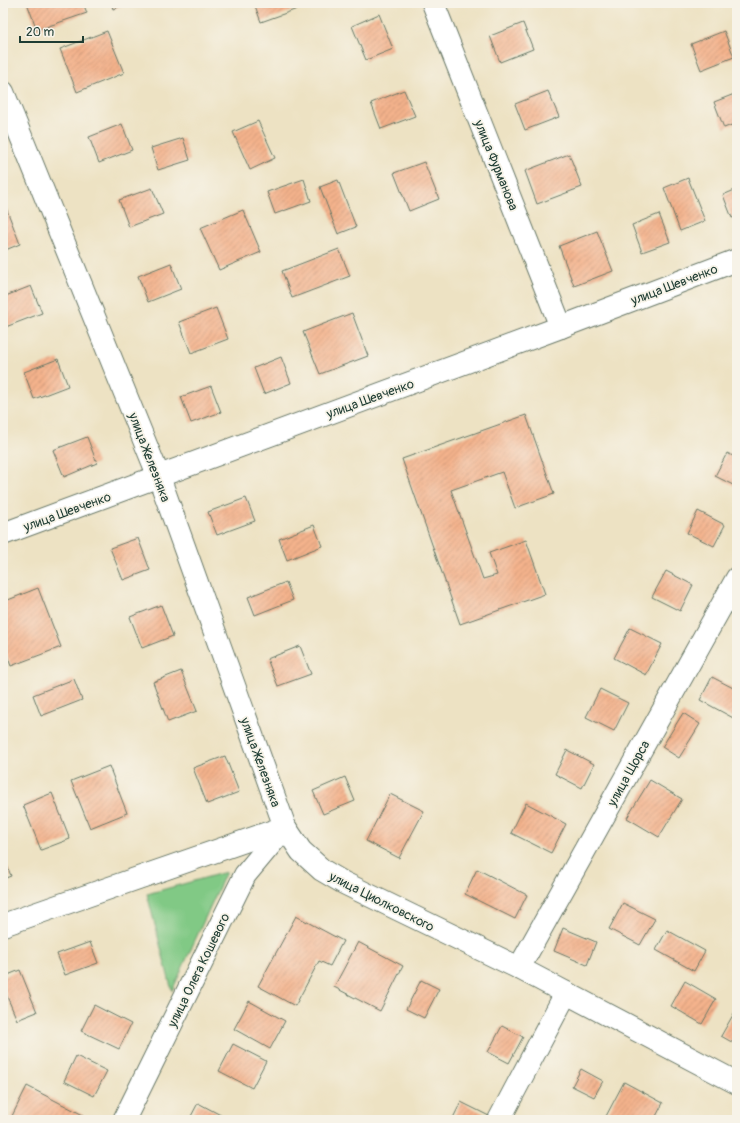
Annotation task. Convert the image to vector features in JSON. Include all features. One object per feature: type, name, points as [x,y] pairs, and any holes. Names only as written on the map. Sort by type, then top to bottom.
[{"type":"street","name":"улица Фурманова","points":[[433,3],[561,327]]},
{"type":"street","name":"улица Железняка","points":[[3,92],[159,477],[285,827]]},
{"type":"street","name":"улица Шевченко","points":[[3,534],[561,327],[737,260]]},
{"type":"street","name":"улица Щорса","points":[[519,968],[737,578]]},
{"type":"street","points":[[3,925],[285,827]]},
{"type":"street","name":"улица Циолковского","points":[[285,827],[301,851],[322,870],[344,883],[519,968],[737,1084]]},
{"type":"street","name":"улица Олега Кошевого","points":[[124,1120],[245,875],[285,827]]},
{"type":"street","points":[[499,1120],[566,994]]},
{"type":"green space","points":[[226,872],[172,991],[147,894]]},
{"type":"building","points":[[27,3],[83,3],[87,13],[37,30]]},
{"type":"building","points":[[111,3],[128,3],[113,9]]},
{"type":"building","points":[[254,3],[298,3],[300,8],[261,22]]},
{"type":"building","points":[[379,14],[393,49],[366,60],[352,26]]},
{"type":"building","points":[[523,23],[533,49],[500,62],[490,36]]},
{"type":"building","points":[[107,31],[124,73],[77,92],[60,49]]},
{"type":"building","points":[[724,31],[734,57],[701,70],[691,44]]},
{"type":"building","points":[[404,90],[415,116],[381,129],[371,103]]},
{"type":"building","points":[[548,91],[559,117],[525,130],[515,104]]},
{"type":"building","points":[[737,93],[737,123],[724,128],[714,102]]},
{"type":"building","points":[[258,121],[275,158],[250,170],[233,132]]},
{"type":"building","points":[[122,124],[132,150],[99,163],[89,137]]},
{"type":"building","points":[[183,138],[190,160],[158,170],[151,148]]},
{"type":"building","points":[[569,154],[582,187],[537,204],[525,171]]},
{"type":"building","points":[[424,162],[439,199],[409,211],[394,173]]},
{"type":"building","points":[[688,178],[705,221],[680,231],[664,188]]},
{"type":"building","points":[[304,179],[311,201],[275,214],[267,192]]},
{"type":"building","points":[[338,180],[356,227],[338,234],[320,187]]},
{"type":"building","points":[[152,188],[163,214],[129,227],[119,200]]},
{"type":"building","points":[[737,189],[737,216],[732,218],[723,195]]},
{"type":"building","points":[[3,200],[20,244],[3,251]]},
{"type":"building","points":[[243,210],[261,252],[219,270],[200,228]]},
{"type":"building","points":[[659,214],[670,242],[642,252],[632,225]]},
{"type":"building","points":[[597,231],[613,271],[574,286],[559,246]]},
{"type":"building","points":[[339,249],[350,276],[292,298],[282,271]]},
{"type":"building","points":[[171,263],[181,289],[148,302],[138,276]]},
{"type":"building","points":[[31,286],[42,313],[3,328],[3,297]]},
{"type":"building","points":[[216,308],[228,339],[191,353],[179,322]]},
{"type":"building","points":[[352,313],[368,356],[320,374],[303,332]]},
{"type":"building","points":[[281,357],[291,383],[264,394],[254,368]]},
{"type":"building","points":[[58,359],[68,386],[34,399],[24,372]]},
{"type":"building","points":[[211,386],[221,412],[191,423],[181,397]]},
{"type":"building","points":[[526,415],[554,494],[515,508],[502,472],[451,490],[483,579],[497,575],[489,553],[526,540],[545,594],[460,624],[402,459]]},
{"type":"building","points":[[87,437],[97,463],[64,477],[53,450]]},
{"type":"building","points":[[727,453],[737,458],[737,487],[715,476]]},
{"type":"building","points":[[246,498],[255,521],[217,535],[208,512]]},
{"type":"building","points":[[698,511],[725,525],[714,546],[687,533]]},
{"type":"building","points":[[314,525],[322,546],[287,560],[279,539]]},
{"type":"building","points":[[138,538],[150,570],[123,580],[110,548]]},
{"type":"building","points":[[666,571],[693,585],[680,611],[652,597]]},
{"type":"building","points":[[286,582],[293,600],[255,615],[248,597]]},
{"type":"building","points":[[38,588],[61,647],[11,666],[3,645],[3,602]]},
{"type":"building","points":[[161,605],[173,636],[142,648],[130,617]]},
{"type":"building","points":[[630,628],[662,644],[646,675],[614,658]]},
{"type":"building","points":[[300,646],[311,674],[278,686],[267,659]]},
{"type":"building","points":[[181,671],[197,711],[168,722],[153,682]]},
{"type":"building","points":[[712,677],[737,690],[737,720],[700,700]]},
{"type":"building","points":[[74,679],[82,700],[41,716],[33,695]]},
{"type":"building","points":[[600,689],[628,703],[614,731],[586,717]]},
{"type":"building","points":[[683,713],[700,724],[679,758],[662,747]]},
{"type":"building","points":[[567,750],[594,764],[582,788],[555,774]]},
{"type":"building","points":[[225,756],[239,792],[207,804],[193,768]]},
{"type":"building","points":[[109,766],[127,813],[90,828],[71,781]]},
{"type":"building","points":[[345,777],[355,801],[323,814],[313,791]]},
{"type":"building","points":[[650,780],[682,799],[659,837],[627,818]]},
{"type":"building","points":[[52,793],[70,839],[41,850],[23,805]]},
{"type":"building","points":[[390,794],[424,811],[399,858],[366,841]]},
{"type":"building","points":[[526,803],[566,824],[551,853],[511,833]]},
{"type":"building","points":[[3,855],[11,876],[3,879]]},
{"type":"building","points":[[477,869],[527,895],[515,919],[465,894]]},
{"type":"building","points":[[623,903],[655,919],[640,945],[609,929]]},
{"type":"building","points":[[296,916],[343,941],[330,966],[319,961],[295,1006],[258,986]]},
{"type":"building","points":[[563,928],[596,942],[587,965],[554,951]]},
{"type":"building","points":[[667,930],[705,951],[694,971],[656,950]]},
{"type":"building","points":[[90,942],[98,963],[65,975],[57,954]]},
{"type":"building","points":[[358,942],[403,966],[380,1011],[334,987]]},
{"type":"building","points":[[20,970],[37,1012],[17,1020],[3,987],[3,977]]},
{"type":"building","points":[[421,980],[439,989],[424,1018],[406,1009]]},
{"type":"building","points":[[685,981],[716,999],[702,1024],[671,1006]]},
{"type":"building","points":[[249,1001],[285,1021],[270,1049],[234,1029]]},
{"type":"building","points":[[94,1005],[131,1024],[119,1049],[81,1031]]},
{"type":"building","points":[[737,1008],[737,1045],[721,1036]]},
{"type":"building","points":[[502,1026],[523,1037],[509,1063],[488,1052]]},
{"type":"building","points":[[233,1044],[266,1061],[252,1088],[219,1071]]},
{"type":"building","points":[[76,1056],[107,1071],[94,1096],[64,1081]]},
{"type":"building","points":[[581,1069],[603,1081],[594,1097],[572,1086]]},
{"type":"building","points":[[624,1082],[663,1103],[654,1120],[604,1120]]},
{"type":"building","points":[[27,1086],[83,1115],[80,1120],[10,1120]]},
{"type":"building","points":[[461,1102],[497,1120],[452,1120]]},
{"type":"building","points":[[198,1103],[230,1120],[189,1120]]}]
